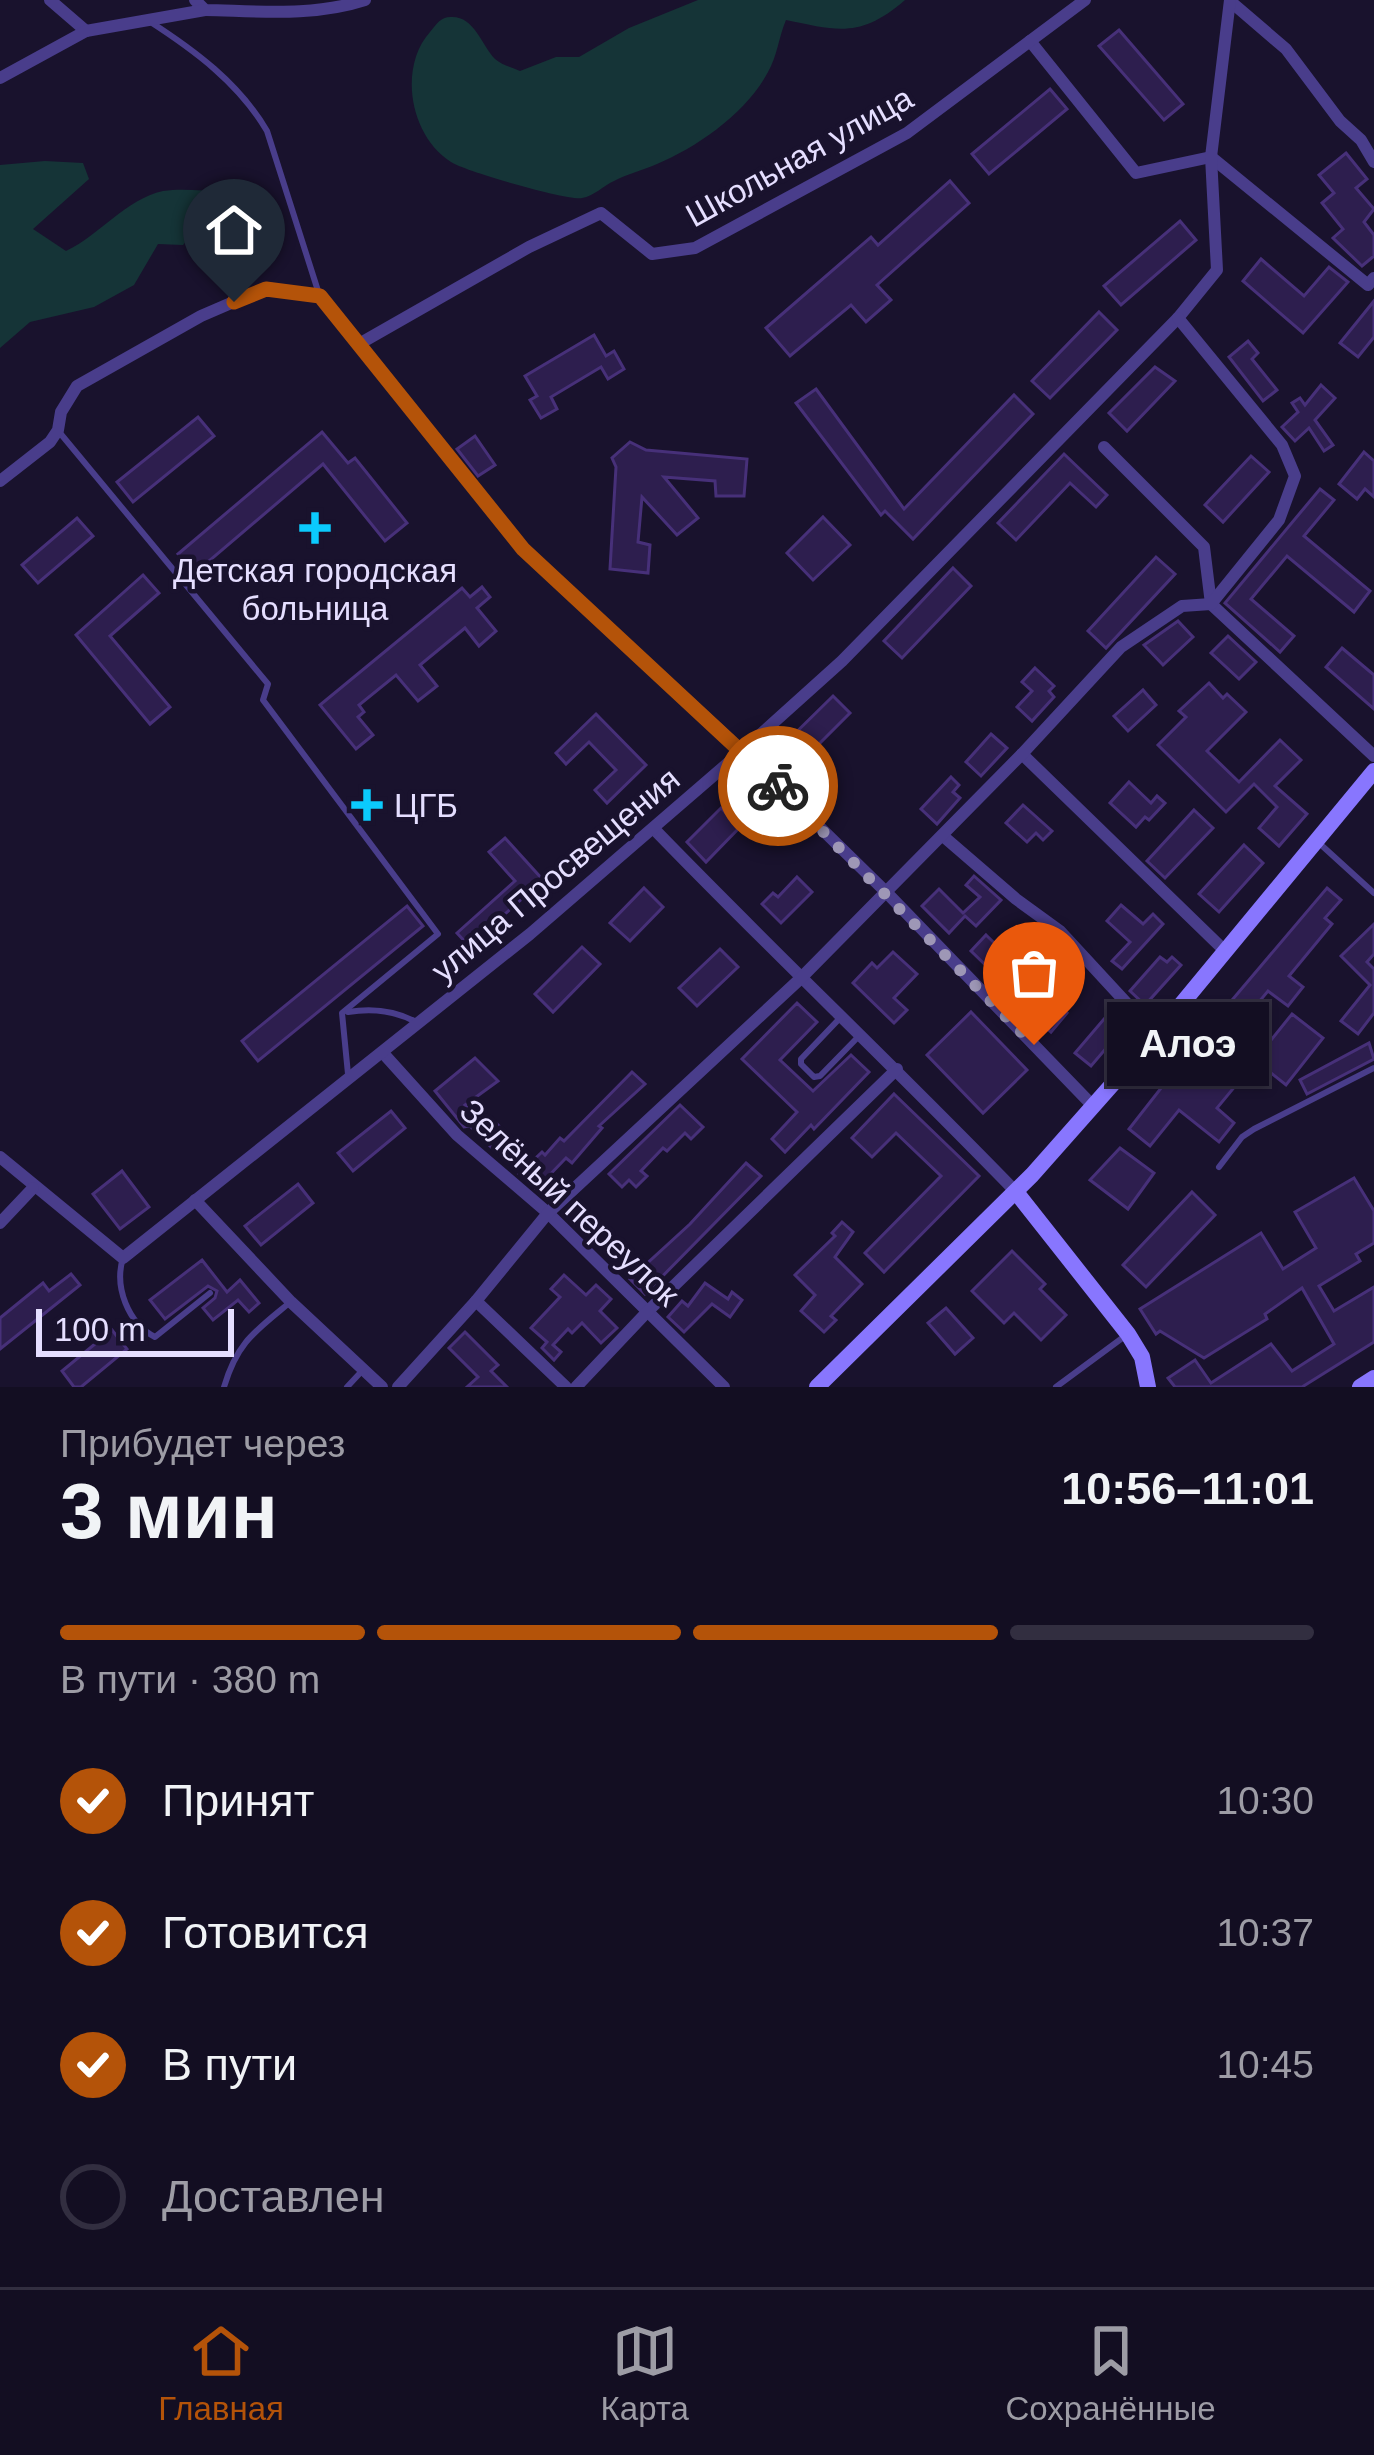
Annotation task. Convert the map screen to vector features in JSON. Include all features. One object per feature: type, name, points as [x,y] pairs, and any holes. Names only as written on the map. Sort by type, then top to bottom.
[{"type":"main road","points":[[817,1387],[1016,1192],[1156,1035],[1374,771]]},
{"type":"main road","points":[[1016,1192],[1128,1334],[1142,1357],[1148,1387]]},
{"type":"main road","points":[[1360,1387],[1374,1378]]},
{"type":"street","points":[[50,0],[86,32]]},
{"type":"street","points":[[0,78],[86,32],[200,5],[337,9],[365,0]]},
{"type":"street","name":"Школьная улица","points":[[359,344],[601,213],[652,254],[694,248],[907,133],[1085,0]]},
{"type":"street","points":[[1230,0],[1286,50],[1340,122],[1361,140],[1374,163]]},
{"type":"street","name":"улица Просвещения","points":[[123,1258],[419,1024],[742,751],[842,661],[1178,318],[1217,270],[1211,157],[1230,0]]},
{"type":"street","points":[[1030,41],[1136,172],[1211,157],[1368,285],[1374,278]]},
{"type":"street","points":[[0,481],[58,430],[61,412],[77,386],[201,316],[266,289],[320,296],[523,549],[742,751],[1093,1106]]},
{"type":"street","points":[[398,1387],[548,1213],[800,980],[1121,647],[1182,606],[1211,604],[1279,520],[1295,476],[1282,446],[1178,318]]},
{"type":"street","points":[[1104,447],[1204,548],[1211,604],[1374,756]]},
{"type":"street","points":[[1022,754],[1225,952]]},
{"type":"street","points":[[654,829],[1016,1192]]},
{"type":"street","points":[[943,836],[1060,931],[1156,1035]]},
{"type":"street","name":"Зелёный переулок","points":[[383,1053],[457,1135],[548,1213],[724,1387]]},
{"type":"street","points":[[576,1387],[897,1070]]},
{"type":"street","points":[[0,1157],[123,1258]]},
{"type":"street","points":[[0,1223],[33,1188]]},
{"type":"street","points":[[195,1200],[291,1302],[382,1387]]},
{"type":"street","points":[[476,1301],[566,1387]]},
{"type":"lane","points":[[146,19],[217,70],[259,116],[320,296]]},
{"type":"lane","points":[[58,430],[268,684],[263,700],[438,934],[342,1013]]},
{"type":"lane","points":[[1316,840],[1374,893]]},
{"type":"lane","points":[[342,1013],[365,1009],[399,1013],[419,1024]]},
{"type":"lane","points":[[342,1013],[348,1078]]},
{"type":"lane","points":[[841,1018],[801,1059],[814,1077],[860,1035]]},
{"type":"lane","points":[[1219,1166],[1242,1137],[1374,1067]]},
{"type":"lane","points":[[123,1258],[118,1274],[123,1298],[144,1331],[155,1337],[210,1293]]},
{"type":"lane","points":[[224,1387],[230,1362],[245,1340],[291,1302]]},
{"type":"lane","points":[[1055,1387],[1128,1334]]},
{"type":"lane","points":[[346,1387],[364,1370]]},
{"type":"green space","points":[[698,0],[905,0],[862,26],[821,27],[786,20],[774,60],[759,87],[720,127],[689,148],[582,198],[494,178],[451,162],[426,136],[418,119],[413,101],[414,64],[420,47],[444,18],[466,21],[495,59],[520,71],[556,57],[579,57],[629,28]]},
{"type":"green space","points":[[83,163],[89,179],[33,229],[66,251],[150,195],[170,190],[221,191],[255,238],[254,273],[238,272],[205,235],[195,231],[183,245],[158,244],[134,285],[94,307],[30,322],[0,348],[0,165]]},
{"type":"building","points":[[1119,30],[1183,104],[1164,120],[1099,46]]},
{"type":"building","points":[[1050,89],[1067,109],[989,174],[972,154]]},
{"type":"building","points":[[1346,153],[1367,179],[1356,188],[1374,209],[1364,222],[1374,235],[1374,256],[1362,266],[1333,238],[1343,229],[1322,203],[1334,193],[1319,175]]},
{"type":"building","points":[[950,181],[969,203],[877,285],[891,300],[866,322],[851,305],[790,356],[766,328],[871,237],[878,245]]},
{"type":"building","points":[[1180,221],[1196,240],[1121,305],[1104,286]]},
{"type":"building","points":[[1261,259],[1304,296],[1329,267],[1348,282],[1303,333],[1243,281]]},
{"type":"building","points":[[1374,301],[1374,337],[1358,357],[1340,343]]},
{"type":"building","points":[[1099,312],[1117,330],[1050,398],[1032,381]]},
{"type":"building","points":[[594,335],[606,356],[614,351],[624,369],[608,379],[601,367],[551,397],[557,409],[541,418],[530,400],[537,396],[525,376]]},
{"type":"building","points":[[1248,341],[1258,353],[1252,359],[1277,390],[1263,401],[1229,357]]},
{"type":"building","points":[[1155,367],[1175,381],[1127,431],[1109,413]]},
{"type":"building","points":[[1321,385],[1335,398],[1315,420],[1333,445],[1324,451],[1309,428],[1295,441],[1282,427],[1298,412],[1292,403],[1300,398],[1305,405]]},
{"type":"building","points":[[816,389],[904,509],[1014,395],[1033,414],[913,539],[885,511],[881,515],[796,403]]},
{"type":"building","points":[[198,417],[214,436],[133,502],[117,482]]},
{"type":"building","points":[[322,432],[348,463],[355,458],[407,523],[385,541],[323,464],[195,573],[178,554]]},
{"type":"building","points":[[475,436],[495,465],[478,476],[457,449]]},
{"type":"building","points":[[630,442],[646,450],[747,459],[744,496],[716,496],[715,481],[664,477],[698,518],[677,535],[642,497],[638,542],[650,545],[648,573],[610,569],[616,467],[612,458]]},
{"type":"building","points":[[1364,452],[1374,461],[1374,497],[1365,489],[1357,499],[1339,484]]},
{"type":"building","points":[[1064,454],[1107,495],[1096,507],[1070,483],[1016,540],[998,523]]},
{"type":"building","points":[[1251,456],[1269,472],[1223,522],[1205,505]]},
{"type":"building","points":[[1320,489],[1334,500],[1304,536],[1370,591],[1354,612],[1287,556],[1251,599],[1294,636],[1280,652],[1225,603]]},
{"type":"building","points":[[823,517],[850,545],[813,580],[787,553]]},
{"type":"building","points":[[77,518],[93,536],[38,583],[22,565]]},
{"type":"building","points":[[1156,557],[1175,574],[1106,648],[1088,631]]},
{"type":"building","points":[[953,568],[971,586],[902,658],[884,641]]},
{"type":"building","points":[[143,575],[159,593],[110,636],[170,707],[150,724],[76,635]]},
{"type":"building","points":[[482,587],[490,597],[477,608],[496,631],[479,646],[465,628],[420,665],[437,686],[418,701],[396,675],[359,705],[364,712],[358,717],[373,735],[356,749],[320,705],[462,588],[470,597]]},
{"type":"building","points":[[1178,621],[1193,637],[1163,665],[1144,645]]},
{"type":"building","points":[[1228,636],[1256,662],[1239,679],[1211,653]]},
{"type":"building","points":[[1342,648],[1374,675],[1374,709],[1326,667]]},
{"type":"building","points":[[1035,668],[1054,686],[1049,691],[1054,697],[1032,721],[1017,707],[1032,691],[1022,682]]},
{"type":"building","points":[[1209,683],[1246,712],[1207,751],[1239,782],[1280,740],[1301,760],[1275,786],[1307,814],[1279,846],[1259,828],[1277,807],[1254,784],[1226,812],[1158,745],[1186,717],[1179,711]]},
{"type":"building","points":[[1143,690],[1156,705],[1128,731],[1114,716]]},
{"type":"building","points":[[833,696],[850,713],[785,778],[767,761]]},
{"type":"building","points":[[596,714],[646,765],[607,803],[595,790],[616,770],[589,742],[566,764],[556,753]]},
{"type":"building","points":[[991,734],[1007,748],[981,776],[966,762]]},
{"type":"building","points":[[951,777],[959,785],[953,792],[960,798],[937,824],[921,809]]},
{"type":"building","points":[[1129,782],[1151,803],[1157,796],[1165,803],[1136,827],[1110,803]]},
{"type":"building","points":[[1023,805],[1052,831],[1043,840],[1036,833],[1027,842],[1006,823]]},
{"type":"building","points":[[721,808],[740,827],[706,862],[687,842]]},
{"type":"building","points":[[1194,810],[1213,828],[1165,878],[1147,861]]},
{"type":"building","points":[[505,838],[543,880],[469,946],[457,933],[515,881],[489,852]]},
{"type":"building","points":[[1244,845],[1263,863],[1219,912],[1199,894]]},
{"type":"building","points":[[974,876],[1001,900],[976,926],[965,916],[949,933],[922,906],[939,889],[963,913],[980,897],[966,885]]},
{"type":"building","points":[[797,877],[812,892],[781,923],[762,904],[773,893],[778,897]]},
{"type":"building","points":[[644,888],[663,907],[630,941],[610,923]]},
{"type":"building","points":[[1327,888],[1341,900],[1325,918],[1332,924],[1289,976],[1303,987],[1288,1006],[1268,991],[1219,1050],[1246,1073],[1217,1108],[1234,1123],[1219,1142],[1179,1110],[1150,1146],[1129,1129]]},
{"type":"building","points":[[1121,905],[1143,924],[1153,914],[1163,924],[1122,969],[1112,961],[1130,942],[1107,921]]},
{"type":"building","points":[[407,906],[423,926],[258,1061],[242,1041]]},
{"type":"building","points":[[1374,924],[1374,954],[1367,962],[1374,969],[1374,1013],[1358,1034],[1341,1021],[1370,985],[1341,956]]},
{"type":"building","points":[[986,935],[1016,964],[1001,980],[971,951]]},
{"type":"building","points":[[582,947],[600,964],[553,1012],[535,994]]},
{"type":"building","points":[[720,949],[738,967],[697,1006],[679,988]]},
{"type":"building","points":[[893,952],[917,974],[894,998],[907,1010],[894,1023],[853,983],[872,963],[877,968]]},
{"type":"building","points":[[1160,957],[1167,962],[1172,957],[1181,965],[1145,1005],[1130,991]]},
{"type":"building","points":[[1039,987],[1067,1013],[1051,1032],[1022,1006]]},
{"type":"building","points":[[797,1003],[817,1022],[780,1060],[813,1091],[851,1055],[869,1072],[785,1152],[772,1139],[797,1112],[742,1059]]},
{"type":"building","points":[[971,1012],[1027,1070],[983,1113],[927,1055]]},
{"type":"building","points":[[1292,1014],[1323,1038],[1286,1085],[1255,1060]]},
{"type":"building","points":[[1104,1019],[1120,1032],[1091,1066],[1075,1053]]},
{"type":"building","points":[[1369,1043],[1374,1059],[1307,1094],[1300,1080]]},
{"type":"building","points":[[475,1058],[498,1081],[465,1105],[485,1128],[493,1120],[501,1128],[508,1139],[495,1151],[470,1126],[464,1127],[435,1091]]},
{"type":"building","points":[[632,1072],[645,1084],[599,1126],[602,1128],[572,1163],[566,1158],[536,1189],[519,1174],[560,1138],[564,1141]]},
{"type":"building","points":[[894,1094],[979,1176],[884,1272],[865,1253],[941,1176],[896,1133],[872,1157],[852,1138]]},
{"type":"building","points":[[680,1105],[703,1127],[691,1139],[685,1133],[667,1151],[663,1148],[641,1171],[647,1176],[636,1187],[629,1180],[622,1187],[609,1174]]},
{"type":"building","points":[[391,1111],[405,1128],[353,1171],[338,1153]]},
{"type":"building","points":[[1120,1148],[1154,1173],[1128,1209],[1090,1180]]},
{"type":"building","points":[[746,1163],[761,1176],[645,1294],[630,1279]]},
{"type":"building","points":[[122,1171],[149,1207],[120,1229],[93,1194]]},
{"type":"building","points":[[1354,1178],[1374,1211],[1374,1243],[1356,1254],[1360,1261],[1319,1286],[1334,1311],[1374,1287],[1374,1342],[1302,1387],[1175,1387],[1168,1378],[1195,1360],[1211,1383],[1271,1344],[1292,1371],[1334,1344],[1302,1288],[1265,1314],[1267,1319],[1204,1358],[1160,1331],[1156,1334],[1140,1309],[1261,1233],[1283,1269],[1316,1248],[1295,1212]]},
{"type":"building","points":[[298,1184],[313,1203],[261,1245],[245,1226]]},
{"type":"building","points":[[1192,1192],[1215,1215],[1146,1287],[1123,1265]]},
{"type":"building","points":[[842,1222],[853,1232],[835,1257],[862,1284],[831,1316],[836,1320],[824,1332],[801,1311],[815,1295],[795,1275],[835,1236],[832,1233]]},
{"type":"building","points":[[1012,1251],[1045,1284],[1040,1289],[1066,1315],[1041,1340],[1014,1313],[1004,1323],[972,1291]]},
{"type":"building","points":[[202,1260],[227,1292],[240,1280],[259,1303],[249,1312],[238,1300],[213,1320],[203,1308],[217,1291],[208,1286],[165,1319],[150,1300]]},
{"type":"building","points":[[71,1274],[80,1285],[0,1349],[0,1318],[43,1283],[49,1291]]},
{"type":"building","points":[[564,1275],[586,1295],[596,1285],[611,1299],[600,1311],[617,1328],[601,1343],[582,1323],[572,1333],[568,1329],[553,1345],[561,1352],[554,1360],[542,1348],[547,1342],[531,1328],[560,1297],[551,1289]]},
{"type":"building","points":[[705,1283],[728,1299],[732,1292],[742,1300],[730,1317],[712,1304],[684,1332],[668,1317],[682,1301],[688,1306]]},
{"type":"building","points":[[946,1308],[973,1338],[955,1354],[928,1323]]},
{"type":"building","points":[[112,1330],[127,1349],[81,1387],[74,1387],[62,1371]]},
{"type":"building","points":[[465,1332],[498,1365],[491,1371],[507,1387],[467,1387],[478,1377],[449,1348]]},
{"type":"way so far","points":[[778,786],[1034,1045]]},
{"type":"place","name":"Детская городская больница","points":[[315,528]]},
{"type":"place","name":"ЦГБ","points":[[367,805]]},
{"type":"place","name":"Алоэ","points":[[1034,1045]]},
{"type":"route","points":[[234,302],[266,289],[320,296],[523,549],[778,786]]}]
